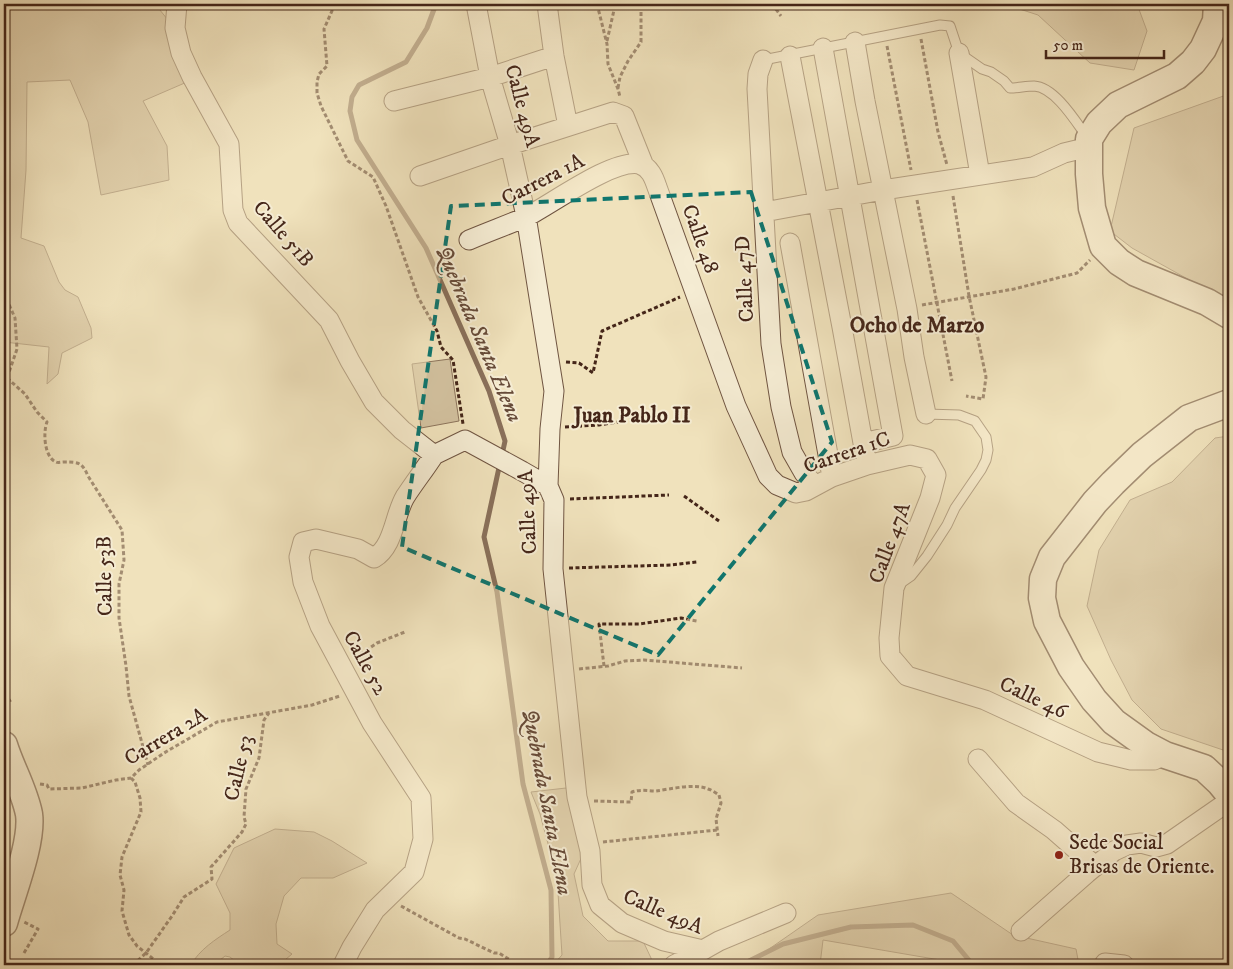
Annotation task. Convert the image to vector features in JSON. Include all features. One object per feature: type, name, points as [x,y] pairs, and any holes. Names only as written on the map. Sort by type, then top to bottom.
[{"type":"main road","points":[[1217,4],[1216,21],[1203,49],[1193,62],[1177,76],[1118,105],[1099,123],[1089,143],[1092,208],[1103,246],[1119,262],[1136,273],[1207,302],[1229,315]]},
{"type":"main road","points":[[1229,403],[1190,418],[1142,456],[1095,502],[1052,557],[1043,579],[1042,598],[1047,621],[1071,667],[1090,694],[1114,722],[1146,745],[1165,755],[1204,768],[1229,794]]},
{"type":"main road","points":[[4,745],[22,789],[29,815],[27,846],[5,918]]},
{"type":"street","name":"Calle 51B","points":[[176,4],[175,28],[181,53],[229,144],[233,210],[238,223],[329,320],[374,402],[396,425],[434,456]]},
{"type":"street","name":"Calle 49A","points":[[476,4],[490,77],[510,145],[526,216],[554,391],[550,429],[553,569],[577,797],[588,844],[592,885],[600,906],[622,923],[664,941],[703,950]]},
{"type":"street","points":[[547,4],[554,56],[568,126]]},
{"type":"street","points":[[856,42],[865,101],[926,414]]},
{"type":"street","points":[[823,48],[894,436],[863,443]]},
{"type":"street","points":[[959,53],[980,175]]},
{"type":"street","points":[[394,101],[490,77],[554,56]]},
{"type":"street","points":[[790,56],[867,465]]},
{"type":"street","name":"Calle 47D","points":[[763,60],[758,74],[757,89],[771,344],[781,407],[792,452],[804,474],[815,486]]},
{"type":"street","points":[[420,176],[613,112],[624,116]]},
{"type":"street","name":"Calle 48","points":[[624,116],[641,165],[652,174],[658,187],[736,406],[768,476]]},
{"type":"street","points":[[764,212],[882,190],[1033,167],[1064,152],[1089,143]]},
{"type":"street","name":"Carrera 1A","points":[[469,240],[526,216],[617,167],[641,165]]},
{"type":"street","points":[[790,243],[832,477]]},
{"type":"street","points":[[434,456],[465,440],[522,471],[551,493]]},
{"type":"street","name":"Carrera 1C","points":[[768,476],[777,485],[796,493],[806,492],[832,477],[867,465],[910,455],[927,459],[936,475]]},
{"type":"street","name":"Calle 52","points":[[343,965],[375,910],[414,872],[423,839],[421,798],[372,724],[320,626],[303,582],[299,557],[303,542],[316,539],[358,549],[374,558],[380,554],[387,544],[404,498],[434,456]]},
{"type":"street","name":"Calle 47A","points":[[890,656],[889,638],[894,588],[930,498],[936,475]]},
{"type":"street","name":"Calle 46","points":[[890,656],[907,676],[985,700],[1098,752],[1131,760],[1154,760],[1165,755]]},
{"type":"street","points":[[978,759],[1016,803],[1054,830],[1095,866]]},
{"type":"street","points":[[1021,931],[1114,851],[1127,845],[1141,843],[1156,847],[1167,844],[1229,801]]},
{"type":"street","points":[[703,950],[786,913]]},
{"type":"street","name":"Calle 49A","points":[[674,965],[703,950]]},
{"type":"lane","points":[[763,60],[940,24],[950,26],[959,53],[982,69],[998,77],[1010,88],[1036,86],[1046,90],[1060,103],[1089,143]]},
{"type":"lane","points":[[894,588],[911,576],[927,556],[986,460],[988,450],[986,437],[975,421],[959,415],[926,414]]},
{"type":"path","points":[[335,4],[324,29],[327,66],[319,74],[317,82],[317,92],[321,106],[348,161],[373,177],[386,206],[418,297],[437,331],[441,347],[454,360],[465,440]]},
{"type":"path","points":[[597,4],[607,44],[608,64],[618,89],[624,116]]},
{"type":"path","points":[[607,44],[614,10],[613,4]]},
{"type":"path","points":[[772,4],[781,16]]},
{"type":"path","points":[[618,89],[620,77],[641,42],[641,8]]},
{"type":"path","points":[[919,29],[938,132],[950,180],[969,296],[986,377],[983,399],[966,396]]},
{"type":"path","points":[[885,36],[952,381]]},
{"type":"path","points":[[549,360],[578,363],[593,373],[602,331],[695,290]]},
{"type":"path","points":[[4,293],[15,318],[17,349],[4,386]]},
{"type":"path","points":[[4,359],[6,362],[7,378]]},
{"type":"path","name":"Calle 53B","points":[[7,378],[25,394],[46,422],[44,430],[49,456],[56,462],[76,462],[84,467],[122,530],[124,560],[119,584],[120,618],[129,696],[148,765]]},
{"type":"path","points":[[550,429],[599,425],[650,417]]},
{"type":"path","points":[[551,493],[669,495]]},
{"type":"path","points":[[684,496],[719,521]]},
{"type":"path","points":[[553,569],[671,565],[697,562]]},
{"type":"path","points":[[604,666],[599,624],[639,624],[681,618],[697,621]]},
{"type":"path","points":[[341,664],[352,660],[377,643],[405,632]]},
{"type":"path","points":[[564,670],[644,660],[742,668]]},
{"type":"path","name":"Carrera 2A","points":[[22,789],[42,784],[47,785],[49,789],[82,788],[131,778],[139,770],[217,722],[312,706],[356,691]]},
{"type":"path","points":[[4,693],[10,700],[4,712]]},
{"type":"path","name":"Calle 53","points":[[133,965],[146,953],[184,897],[212,879],[211,867],[242,832],[246,824],[244,816],[246,789],[259,758],[264,720],[269,712]]},
{"type":"path","points":[[131,778],[135,782],[140,798],[141,812],[122,857],[120,876],[124,890],[122,911],[129,935],[137,946],[161,965]]},
{"type":"path","points":[[577,797],[594,801],[631,802],[632,792],[640,790],[656,791],[670,788],[698,787],[708,789],[719,795],[721,803],[716,819],[718,836]]},
{"type":"path","points":[[588,844],[717,830]]},
{"type":"path","points":[[388,897],[452,934],[494,953],[498,953],[518,965]]},
{"type":"path","points":[[5,918],[38,929],[24,953]]},
{"type":"highlighted area","points":[[751,192],[832,442],[658,655],[402,547],[451,206]]},
{"type":"shaded area","points":[[4,4],[155,4],[168,20],[187,82],[143,101],[167,146],[169,180],[101,195],[88,122],[70,80],[27,82],[26,170],[21,238],[44,246],[59,282],[65,290],[78,297],[91,328],[92,338],[62,353],[58,374],[47,384],[49,347],[4,342]]},
{"type":"shaded area","points":[[1004,4],[1137,4],[1147,31],[1134,70],[1090,63],[1038,15]]},
{"type":"shaded area","points":[[1229,94],[1229,302],[1132,248],[1110,231],[1134,128]]},
{"type":"shaded area","points":[[450,359],[459,421],[421,428],[412,364]]},
{"type":"shaded area","points":[[1229,436],[1229,752],[1161,729],[1132,700],[1111,660],[1087,606],[1099,550],[1130,500],[1172,482],[1215,438]]},
{"type":"shaded area","points":[[566,788],[578,824],[583,854],[574,874],[583,916],[608,941],[643,941],[653,965],[553,965],[562,955],[557,877],[540,814],[531,792]]},
{"type":"shaded area","points":[[275,829],[314,832],[367,863],[333,878],[301,878],[284,896],[276,924],[277,944],[292,954],[279,965],[240,965],[230,957],[225,956],[214,965],[191,965],[203,950],[230,930],[230,913],[216,884],[234,848]]},
{"type":"shaded area","points":[[951,893],[1013,935],[1076,949],[1079,965],[939,965],[940,960],[823,940],[820,965],[746,965],[818,915]]},
{"type":"waterway","name":"Quebrada Santa Elena","points":[[436,4],[427,28],[406,62],[359,85],[352,97],[350,111],[357,140],[426,248],[489,391],[505,441],[502,455]]},
{"type":"waterway","name":"Quebrada Santa Elena","points":[[500,463],[484,537],[497,592],[523,784],[551,890],[552,957],[547,965]]},
{"type":"waterway","points":[[741,965],[783,944],[851,927],[913,925],[953,941],[973,965]]},
{"type":"place","name":"Sede Social Brisas de Oriente.","points":[[1059,855]]},
{"type":"district","name":"Ocho de Marzo","points":[[917,325]]},
{"type":"district","name":"Juan Pablo II","points":[[632,415]]}]
